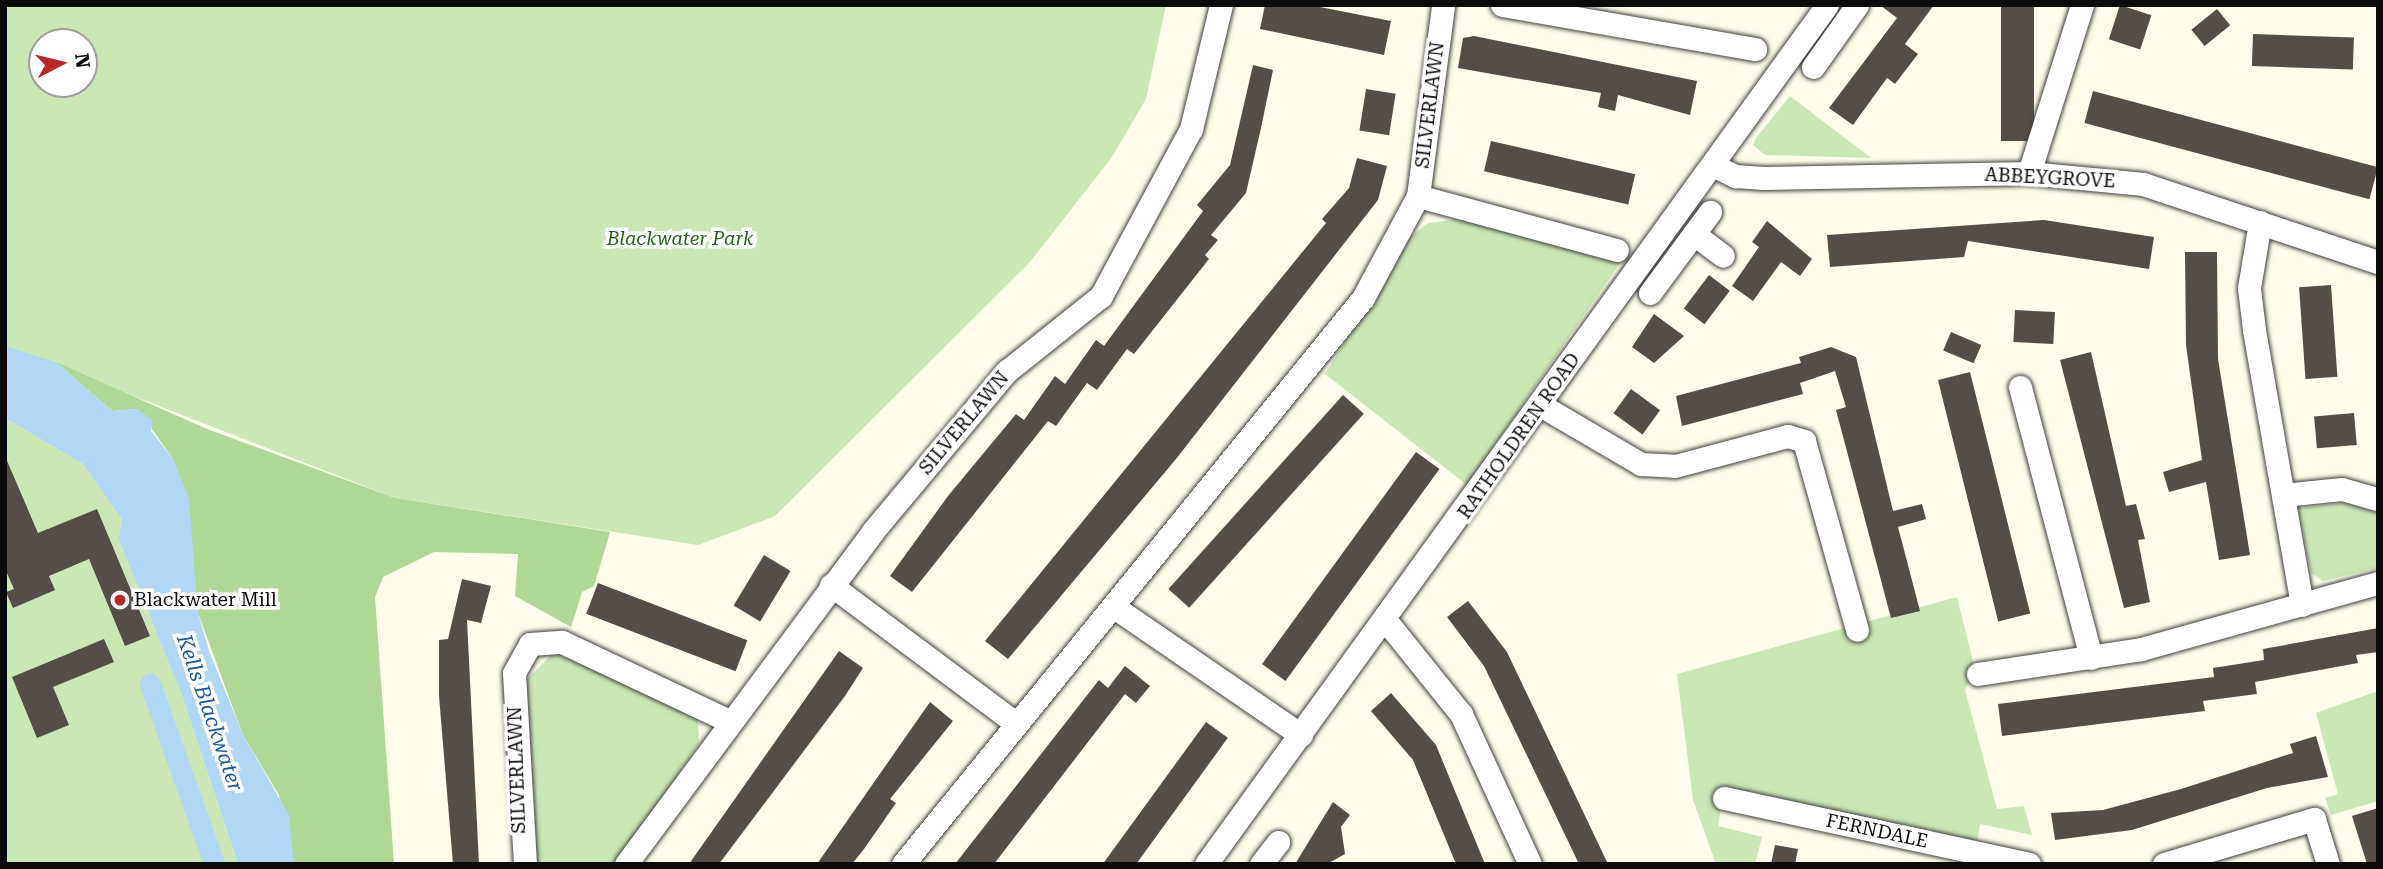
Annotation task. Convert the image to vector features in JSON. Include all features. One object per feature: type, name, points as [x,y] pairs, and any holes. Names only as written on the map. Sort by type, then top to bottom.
[{"type":"street","name":"SILVERLAWN","points":[[626,864],[727,720],[831,585],[1007,371],[1101,296],[1118,271],[1191,129],[1222,5]]},
{"type":"street","name":"SILVERLAWN","points":[[903,864],[1013,722],[1117,609],[1363,298],[1418,196],[1443,5]]},
{"type":"street","points":[[1502,5],[1755,49]]},
{"type":"street","name":"RATHOLDREN ROAD","points":[[1206,864],[1387,622],[1827,5]]},
{"type":"street","points":[[1813,67],[1857,5]]},
{"type":"street","points":[[2029,173],[2082,5]]},
{"type":"street","name":"ABBEYGROVE","points":[[1713,165],[1735,176],[1764,178],[2029,173],[2143,184],[2378,262]]},
{"type":"street","points":[[1418,196],[1617,250]]},
{"type":"street","points":[[1650,292],[1710,212]]},
{"type":"street","points":[[2260,222],[2249,288],[2302,605]]},
{"type":"street","points":[[1694,234],[1723,256]]},
{"type":"street","points":[[1652,250],[1672,263]]},
{"type":"street","points":[[2020,387],[2091,658]]},
{"type":"street","points":[[1542,406],[1641,464],[1675,466],[1788,436],[1804,441],[1857,630]]},
{"type":"street","points":[[2283,495],[2342,489],[2378,499]]},
{"type":"street","points":[[1978,674],[2091,658],[2378,583]]},
{"type":"street","points":[[831,585],[1013,722]]},
{"type":"street","points":[[1117,609],[1301,735]]},
{"type":"street","points":[[1387,622],[1461,715],[1530,864]]},
{"type":"street","name":"SILVERLAWN","points":[[525,864],[513,673],[530,644],[562,642],[727,720]]},
{"type":"street","name":"FERNDALE","points":[[1724,798],[2029,864]]},
{"type":"street","points":[[2164,864],[2314,819],[2328,864]]},
{"type":"street","points":[[1261,864],[1278,842]]},
{"type":"green space","name":"Blackwater Park","points":[[5,5],[1166,5],[1146,99],[1112,157],[1030,262],[775,516],[698,545],[395,498],[5,346]]},
{"type":"green space","points":[[1790,96],[1871,158],[1765,155],[1753,145]]},
{"type":"green space","points":[[1461,219],[1570,239],[1585,254],[1620,263],[1467,485],[1325,374],[1409,238],[1428,223]]},
{"type":"green space","points":[[56,362],[207,429],[395,498],[610,532],[594,586],[582,592],[571,627],[515,596],[518,554],[434,552],[383,577],[375,597],[394,864],[294,864],[279,795],[243,735],[198,613],[189,524],[173,459],[138,409],[112,411]]},
{"type":"green space","points":[[5,418],[83,464],[122,520],[118,538],[181,693],[238,864],[5,864]]},
{"type":"green space","points":[[2345,503],[2378,513],[2378,568],[2323,581],[2311,573],[2298,508]]},
{"type":"green space","points":[[1957,597],[1975,670],[1965,690],[1997,809],[2024,806],[2032,835],[1980,824],[1977,843],[1724,790],[1718,826],[1762,837],[1755,864],[1716,864],[1693,800],[1677,674]]},
{"type":"green space","points":[[551,655],[570,655],[698,718],[699,744],[616,864],[538,864],[534,855],[525,681]]},
{"type":"green space","points":[[2378,691],[2378,801],[2331,815],[2325,798],[2338,794],[2316,713]]},
{"type":"water","name":"Kells Blackwater","points":[[5,346],[56,362],[112,411],[138,409],[153,421],[151,431],[173,459],[189,499],[198,613],[209,651],[243,735],[289,815],[294,864],[238,864],[181,693],[118,538],[122,520],[83,464],[5,418]]},
{"type":"building","points":[[1265,5],[1310,5],[1391,21],[1384,55],[1260,29]]},
{"type":"building","points":[[1880,5],[1934,5],[1905,44],[1918,54],[1895,84],[1887,78],[1853,125],[1829,108],[1897,18]]},
{"type":"building","points":[[2001,5],[2034,5],[2034,141],[2001,141]]},
{"type":"building","points":[[2120,5],[2151,15],[2140,49],[2109,39]]},
{"type":"building","points":[[2217,9],[2230,25],[2205,46],[2191,30]]},
{"type":"building","points":[[2253,34],[2354,38],[2353,70],[2252,66]]},
{"type":"building","points":[[1474,36],[1697,81],[1690,115],[1618,95],[1615,111],[1598,107],[1601,93],[1458,68],[1463,38]]},
{"type":"building","points":[[1253,65],[1273,70],[1261,128],[1246,193],[1211,235],[1218,240],[1205,255],[1209,259],[1134,354],[1127,349],[1097,390],[1087,383],[1056,426],[1048,421],[912,592],[890,576],[948,496],[1016,414],[1024,420],[1055,376],[1065,384],[1096,340],[1104,346],[1203,211],[1197,205],[1230,165]]},
{"type":"building","points":[[1366,89],[1396,94],[1389,135],[1359,130]]},
{"type":"building","points":[[2093,91],[2378,167],[2369,199],[2084,123]]},
{"type":"building","points":[[1491,141],[1635,174],[1628,204],[1484,171]]},
{"type":"building","points":[[1357,158],[1387,166],[1378,200],[1176,459],[1008,659],[985,641],[1326,223],[1322,219],[1349,188]]},
{"type":"building","points":[[2044,220],[2154,237],[2149,269],[1968,241],[1964,257],[1830,267],[1827,235]]},
{"type":"building","points":[[1767,221],[1812,259],[1800,276],[1781,262],[1753,301],[1732,286],[1759,247],[1752,242]]},
{"type":"building","points":[[2185,252],[2217,252],[2218,359],[2250,555],[2219,560],[2206,482],[2169,492],[2163,472],[2202,460],[2186,345]]},
{"type":"building","points":[[1709,275],[1730,291],[1704,324],[1684,309]]},
{"type":"building","points":[[2331,285],[2337,377],[2305,379],[2299,287]]},
{"type":"building","points":[[2015,310],[2055,312],[2053,344],[2013,342]]},
{"type":"building","points":[[1654,314],[1684,336],[1654,363],[1632,347]]},
{"type":"building","points":[[1951,332],[1981,345],[1974,363],[1943,350]]},
{"type":"building","points":[[1831,347],[1856,357],[1893,511],[1922,504],[1926,519],[1898,527],[1920,611],[1891,618],[1836,410],[1846,407],[1835,371],[1800,383],[1803,394],[1682,426],[1676,396],[1801,363],[1799,357]]},
{"type":"building","points":[[2091,352],[2126,506],[2136,504],[2145,539],[2138,540],[2150,602],[2124,608],[2060,360]]},
{"type":"building","points":[[1970,372],[2030,614],[1998,622],[1938,380]]},
{"type":"building","points":[[1631,389],[1660,410],[1642,434],[1613,413]]},
{"type":"building","points":[[1343,395],[1364,414],[1189,608],[1168,589]]},
{"type":"building","points":[[2354,413],[2357,445],[2317,448],[2314,416]]},
{"type":"building","points":[[1416,452],[1439,469],[1285,681],[1262,664]]},
{"type":"building","name":"Blackwater Mill","points":[[5,456],[38,533],[97,509],[150,636],[125,646],[89,559],[49,576],[55,590],[13,608],[6,592],[14,589],[5,569]]},
{"type":"building","points":[[764,555],[791,571],[760,622],[734,606]]},
{"type":"building","points":[[462,579],[491,586],[481,623],[467,620],[479,864],[453,864],[439,696],[439,640],[448,639]]},
{"type":"building","points":[[598,583],[747,640],[736,671],[586,614]]},
{"type":"building","points":[[1468,601],[1507,652],[1608,864],[1579,864],[1484,666],[1447,617]]},
{"type":"building","points":[[2378,628],[2378,652],[2356,655],[2358,663],[2255,682],[2257,694],[2203,701],[2205,711],[2002,736],[1998,704],[2214,677],[2213,668],[2264,660],[2263,649]]},
{"type":"building","points":[[104,639],[114,662],[53,687],[69,725],[37,738],[12,677]]},
{"type":"building","points":[[839,651],[863,668],[845,696],[719,864],[689,864]]},
{"type":"building","points":[[1125,666],[1150,686],[1136,703],[1125,694],[994,864],[955,864],[1099,680],[1108,688]]},
{"type":"building","points":[[1391,693],[1436,745],[1485,864],[1456,864],[1413,760],[1371,711]]},
{"type":"building","points":[[930,702],[953,721],[890,799],[896,803],[864,849],[852,864],[817,864]]},
{"type":"building","points":[[1206,722],[1228,738],[1136,864],[1103,864]]},
{"type":"building","points":[[2316,736],[2328,777],[2267,788],[2132,830],[2055,840],[2051,813],[2103,810],[2181,789],[2293,753],[2290,744]]},
{"type":"building","points":[[1333,802],[1350,815],[1341,827],[1345,854],[1327,864],[1295,864]]},
{"type":"building","points":[[2378,808],[2378,864],[2367,864],[2352,816]]},
{"type":"building","points":[[1775,845],[1798,849],[1795,864],[1771,864]]},
{"type":"waterway","points":[[150,684],[214,864]]},
{"type":"place","name":"Blackwater Mill","points":[[120,600]]}]
